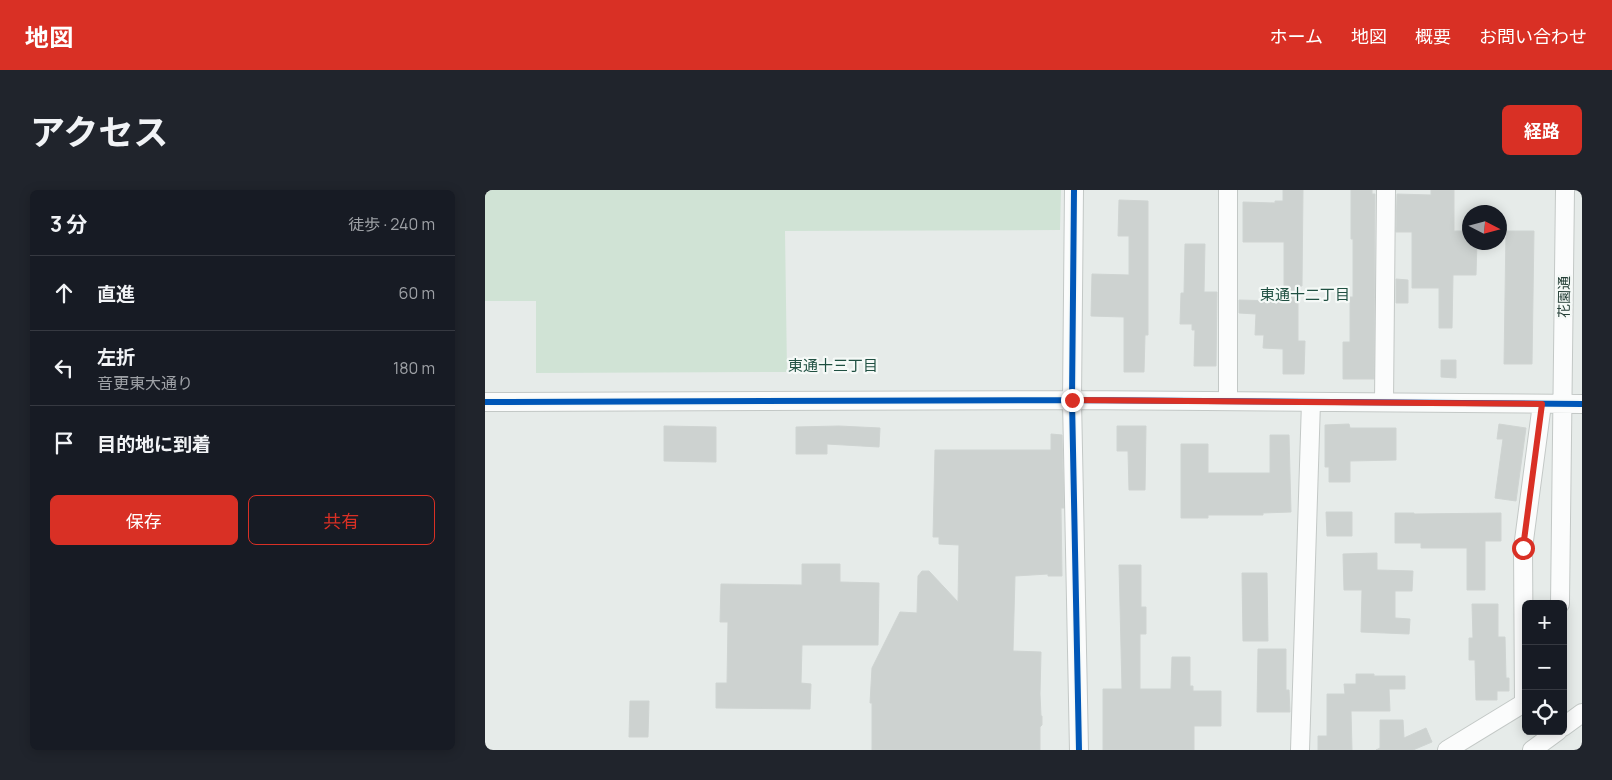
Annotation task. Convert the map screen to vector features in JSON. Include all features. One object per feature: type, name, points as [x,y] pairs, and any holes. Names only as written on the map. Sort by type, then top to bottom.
[{"type":"street","points":[[1074,190],[1072,400],[1079,750]]},
{"type":"street","points":[[1228,401],[1229,190]]},
{"type":"street","points":[[1384,402],[1386,190]]},
{"type":"street","name":"花園通","points":[[1560,600],[1565,190]]},
{"type":"street","points":[[485,402],[1072,400],[1582,404]]},
{"type":"street","points":[[1300,750],[1311,402]]},
{"type":"street","points":[[1447,750],[1524,703],[1523,548],[1542,404]]},
{"type":"street","points":[[1567,724],[1582,713]]},
{"type":"street","points":[[1531,750],[1559,739]]},
{"type":"green space","points":[[485,190],[1061,190],[1060,230],[785,231],[787,372],[536,373],[536,301],[485,301]]},
{"type":"building","points":[[1283,190],[1303,190],[1302,286],[1298,286],[1298,341],[1305,341],[1304,374],[1283,374],[1283,349],[1263,348],[1264,335],[1255,335],[1256,314],[1239,313],[1239,300],[1280,301],[1280,292],[1284,292],[1284,242],[1243,242],[1243,202],[1275,203],[1275,201],[1283,201]]},
{"type":"building","points":[[1351,190],[1372,190],[1372,194],[1375,194],[1374,379],[1343,379],[1343,342],[1350,342],[1350,297],[1353,297]]},
{"type":"building","points":[[1431,190],[1454,190],[1454,231],[1462,231],[1462,250],[1477,250],[1476,275],[1453,275],[1452,328],[1439,328],[1439,288],[1412,288],[1412,232],[1396,232],[1397,194],[1431,195]]},
{"type":"building","points":[[1119,200],[1148,201],[1148,335],[1145,335],[1144,372],[1124,372],[1124,317],[1091,316],[1092,274],[1129,275],[1129,236],[1118,236]]},
{"type":"building","points":[[1507,231],[1534,231],[1532,364],[1504,364]]},
{"type":"building","points":[[1185,244],[1205,244],[1204,292],[1217,292],[1216,366],[1194,366],[1195,330],[1192,330],[1192,324],[1180,324],[1181,293],[1184,293]]},
{"type":"building","points":[[1396,279],[1408,280],[1408,303],[1396,303]]},
{"type":"building","points":[[1441,360],[1456,360],[1456,378],[1441,377]]},
{"type":"building","points":[[1349,424],[1350,428],[1396,428],[1396,460],[1350,461],[1350,482],[1329,482],[1329,467],[1325,467],[1325,425]]},
{"type":"building","points":[[1499,424],[1526,428],[1516,501],[1495,498],[1503,439],[1497,439]]},
{"type":"building","points":[[664,426],[716,427],[716,462],[664,461]]},
{"type":"building","points":[[839,426],[880,428],[879,447],[827,444],[827,454],[796,454],[796,427]]},
{"type":"building","points":[[1117,426],[1146,426],[1145,490],[1129,490],[1128,451],[1117,451]]},
{"type":"building","points":[[1051,434],[1062,435],[1064,508],[1061,508],[1062,576],[1048,576],[1048,574],[1015,576],[1013,651],[1041,652],[1040,694],[1042,725],[1040,727],[1040,750],[872,750],[872,703],[870,703],[872,668],[900,612],[917,613],[918,576],[922,571],[929,571],[958,602],[959,545],[939,544],[939,537],[933,537],[935,450],[1051,450]]},
{"type":"building","points":[[1270,435],[1289,435],[1291,512],[1263,513],[1263,515],[1208,515],[1208,518],[1181,518],[1181,444],[1208,444],[1208,473],[1270,473]]},
{"type":"building","points":[[1326,512],[1352,512],[1352,536],[1327,536]]},
{"type":"building","points":[[1395,513],[1501,513],[1501,541],[1485,541],[1485,590],[1467,590],[1467,548],[1421,548],[1421,543],[1395,543]]},
{"type":"building","points":[[1377,553],[1377,570],[1413,571],[1412,591],[1395,591],[1395,618],[1410,619],[1409,634],[1361,632],[1362,590],[1344,590],[1343,554]]},
{"type":"building","points":[[802,564],[840,564],[840,582],[879,583],[878,645],[802,645],[801,683],[811,684],[810,709],[716,708],[716,683],[727,683],[728,622],[720,622],[721,584],[802,585]]},
{"type":"building","points":[[1119,565],[1141,565],[1141,607],[1146,607],[1146,634],[1140,634],[1140,689],[1171,689],[1172,657],[1190,657],[1190,686],[1193,686],[1193,691],[1221,691],[1221,726],[1194,726],[1194,750],[1103,750],[1103,689],[1122,689]]},
{"type":"building","points":[[1242,573],[1267,573],[1268,641],[1243,641]]},
{"type":"building","points":[[1472,604],[1498,604],[1498,637],[1505,637],[1506,678],[1509,678],[1509,691],[1497,691],[1497,700],[1476,700],[1475,660],[1469,660],[1469,638],[1473,638]]},
{"type":"building","points":[[1258,649],[1286,649],[1286,690],[1289,690],[1290,712],[1257,712]]},
{"type":"building","points":[[1356,674],[1405,676],[1405,689],[1389,689],[1390,711],[1351,711],[1352,750],[1318,750],[1318,736],[1327,736],[1327,694],[1345,694],[1344,684],[1356,684]]},
{"type":"building","points":[[630,701],[649,701],[648,737],[629,737]]},
{"type":"building","points":[[1380,720],[1403,720],[1404,738],[1426,728],[1432,742],[1413,750],[1376,750],[1380,748]]},
{"type":"cycle path","points":[[1074,190],[1072,400],[1079,750]]},
{"type":"cycle path","points":[[485,402],[1072,400],[1582,404]]},
{"type":"district","name":"東通十二丁目","points":[[1305,295]]},
{"type":"district","name":"東通十三丁目","points":[[833,366]]},
{"type":"route","points":[[1072,400],[1542,404],[1523,548]]}]
